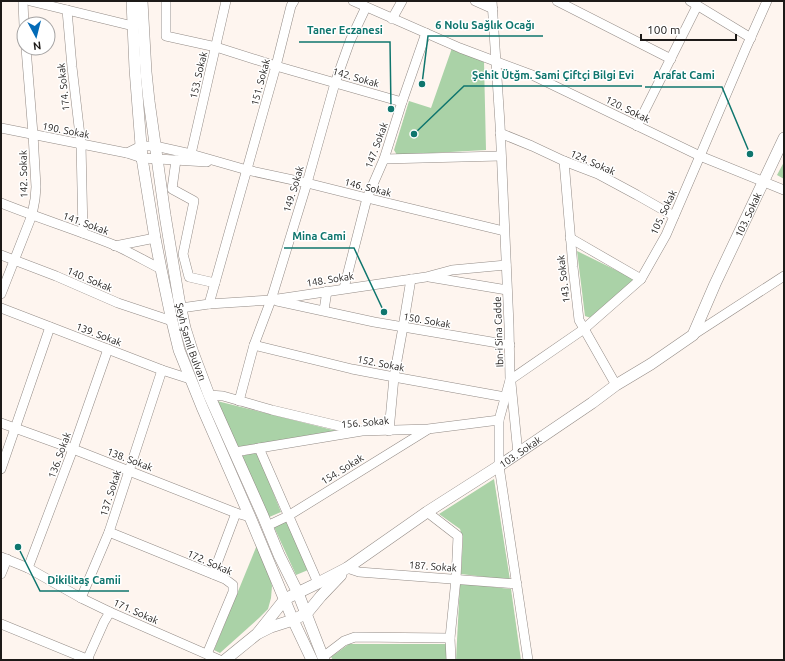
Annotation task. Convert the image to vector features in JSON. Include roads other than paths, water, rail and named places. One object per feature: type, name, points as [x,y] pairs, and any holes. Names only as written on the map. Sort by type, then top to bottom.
[{"type":"main road","name":"Şeyh Şamil Bulvarı","points":[[132,1],[142,158],[155,238],[179,350],[293,620],[312,660]]},
{"type":"main road","name":"Şeyh Şamil Bulvarı","points":[[142,1],[146,72],[155,146],[167,228],[185,328],[209,395],[267,526],[278,555],[298,593],[324,658]]},
{"type":"main road","name":"103. Sokak","points":[[285,599],[347,568],[427,512],[500,466],[693,335],[715,284],[763,182],[780,156],[784,138]]},
{"type":"main road","name":"103. Sokak","points":[[257,634],[271,627],[307,614],[321,596],[347,568]]},
{"type":"main road","points":[[225,660],[257,634],[285,599]]},
{"type":"street","points":[[23,1],[24,16]]},
{"type":"street","points":[[30,1],[133,26]]},
{"type":"street","name":"142. Sokak","points":[[166,1],[166,36],[216,47],[276,66],[402,102]]},
{"type":"street","name":"153. Sokak","points":[[192,154],[226,1]]},
{"type":"street","name":"151. Sokak","points":[[209,304],[276,66],[291,6],[294,1]]},
{"type":"street","points":[[392,19],[402,1]]},
{"type":"street","points":[[475,1],[493,5]]},
{"type":"street","points":[[557,1],[671,59]]},
{"type":"street","name":"105. Sokak","points":[[510,380],[584,329],[641,279],[666,235],[767,1]]},
{"type":"street","name":"120. Sokak","points":[[356,2],[460,48],[532,75],[700,156],[784,190]]},
{"type":"street","points":[[637,126],[671,59],[694,3],[751,38]]},
{"type":"street","name":"Ibn-i Sina Cadde","points":[[493,5],[510,345],[510,380],[498,420],[500,466],[528,660]]},
{"type":"street","name":"149. Sokak","points":[[239,401],[254,345],[271,300],[307,183],[335,83],[350,41],[366,7]]},
{"type":"street","name":"174. Sokak","points":[[67,10],[81,144],[83,233]]},
{"type":"street","name":"147. Sokak","points":[[344,288],[367,198],[384,159],[426,33]]},
{"type":"street","name":"142. Sokak","points":[[1,294],[32,215],[35,199],[36,187],[33,134],[27,56]]},
{"type":"street","name":"190. Sokak","points":[[1,128],[127,153],[142,158]]},
{"type":"street","name":"124. Sokak","points":[[500,133],[598,174],[674,216]]},
{"type":"street","points":[[127,153],[141,146]]},
{"type":"street","name":"146. Sokak","points":[[141,146],[155,146],[192,154],[247,170],[307,183],[504,231]]},
{"type":"street","points":[[384,159],[501,156]]},
{"type":"street","name":"146. Sokak","points":[[142,158],[226,164]]},
{"type":"street","points":[[176,160],[172,189],[194,201],[183,254],[189,277],[215,284]]},
{"type":"street","name":"143. Sokak","points":[[564,161],[572,267],[579,320],[616,386]]},
{"type":"street","name":"141. Sokak","points":[[1,203],[115,246],[161,269]]},
{"type":"street","points":[[115,246],[155,238]]},
{"type":"street","points":[[570,238],[641,279]]},
{"type":"street","name":"140. Sokak","points":[[1,255],[56,276],[118,303],[172,321]]},
{"type":"street","name":"148. Sokak","points":[[181,308],[209,304],[271,300],[426,277],[452,270],[506,265]]},
{"type":"street","name":"103. Sokak","points":[[693,335],[784,276]]},
{"type":"street","points":[[426,277],[507,290]]},
{"type":"street","points":[[389,431],[394,378],[411,279]]},
{"type":"street","points":[[324,310],[327,291]]},
{"type":"street","name":"150. Sokak","points":[[271,300],[403,327],[510,345]]},
{"type":"street","name":"139. Sokak","points":[[1,308],[162,370],[190,379]]},
{"type":"street","points":[[1,469],[50,327]]},
{"type":"street","name":"152. Sokak","points":[[254,345],[394,378],[505,397]]},
{"type":"street","name":"136. Sokak","points":[[28,568],[73,449],[108,349]]},
{"type":"street","name":"137. Sokak","points":[[81,598],[109,532],[162,370]]},
{"type":"street","points":[[510,380],[518,454]]},
{"type":"street","points":[[209,395],[223,396],[272,410],[362,431]]},
{"type":"street","name":"156. Sokak","points":[[234,452],[362,431],[428,429],[498,420]]},
{"type":"street","name":"138. Sokak","points":[[1,423],[73,449],[236,513],[250,517]]},
{"type":"street","name":"154. Sokak","points":[[267,526],[288,516],[428,429]]},
{"type":"street","points":[[258,448],[318,583]]},
{"type":"street","points":[[427,512],[458,536],[456,579],[450,638],[451,660]]},
{"type":"street","points":[[213,574],[236,513]]},
{"type":"street","name":"172. Sokak","points":[[109,532],[225,579],[233,585],[233,592],[206,654]]},
{"type":"street","points":[[1,574],[4,558]]},
{"type":"street","name":"171. Sokak","points":[[4,558],[28,568],[81,598],[110,612],[220,660]]},
{"type":"street","name":"187. Sokak","points":[[347,568],[359,572],[517,584]]},
{"type":"street","points":[[1,624],[88,660],[104,622],[110,612]]},
{"type":"street","points":[[324,658],[344,642],[355,637],[450,638]]},
{"type":"place","name":"6 Nolu Sağlık Ocağı","points":[[422,84]]},
{"type":"place","name":"Taner Eczanesi","points":[[391,109]]},
{"type":"place","name":"Şehit Ütğm. Sami Çiftçi Bilgi Evi","points":[[414,134]]},
{"type":"place","name":"Arafat Cami","points":[[750,154]]},
{"type":"place","name":"Mina Cami","points":[[384,312]]},
{"type":"place","name":"Dikilitaş Camii","points":[[18,547]]}]
